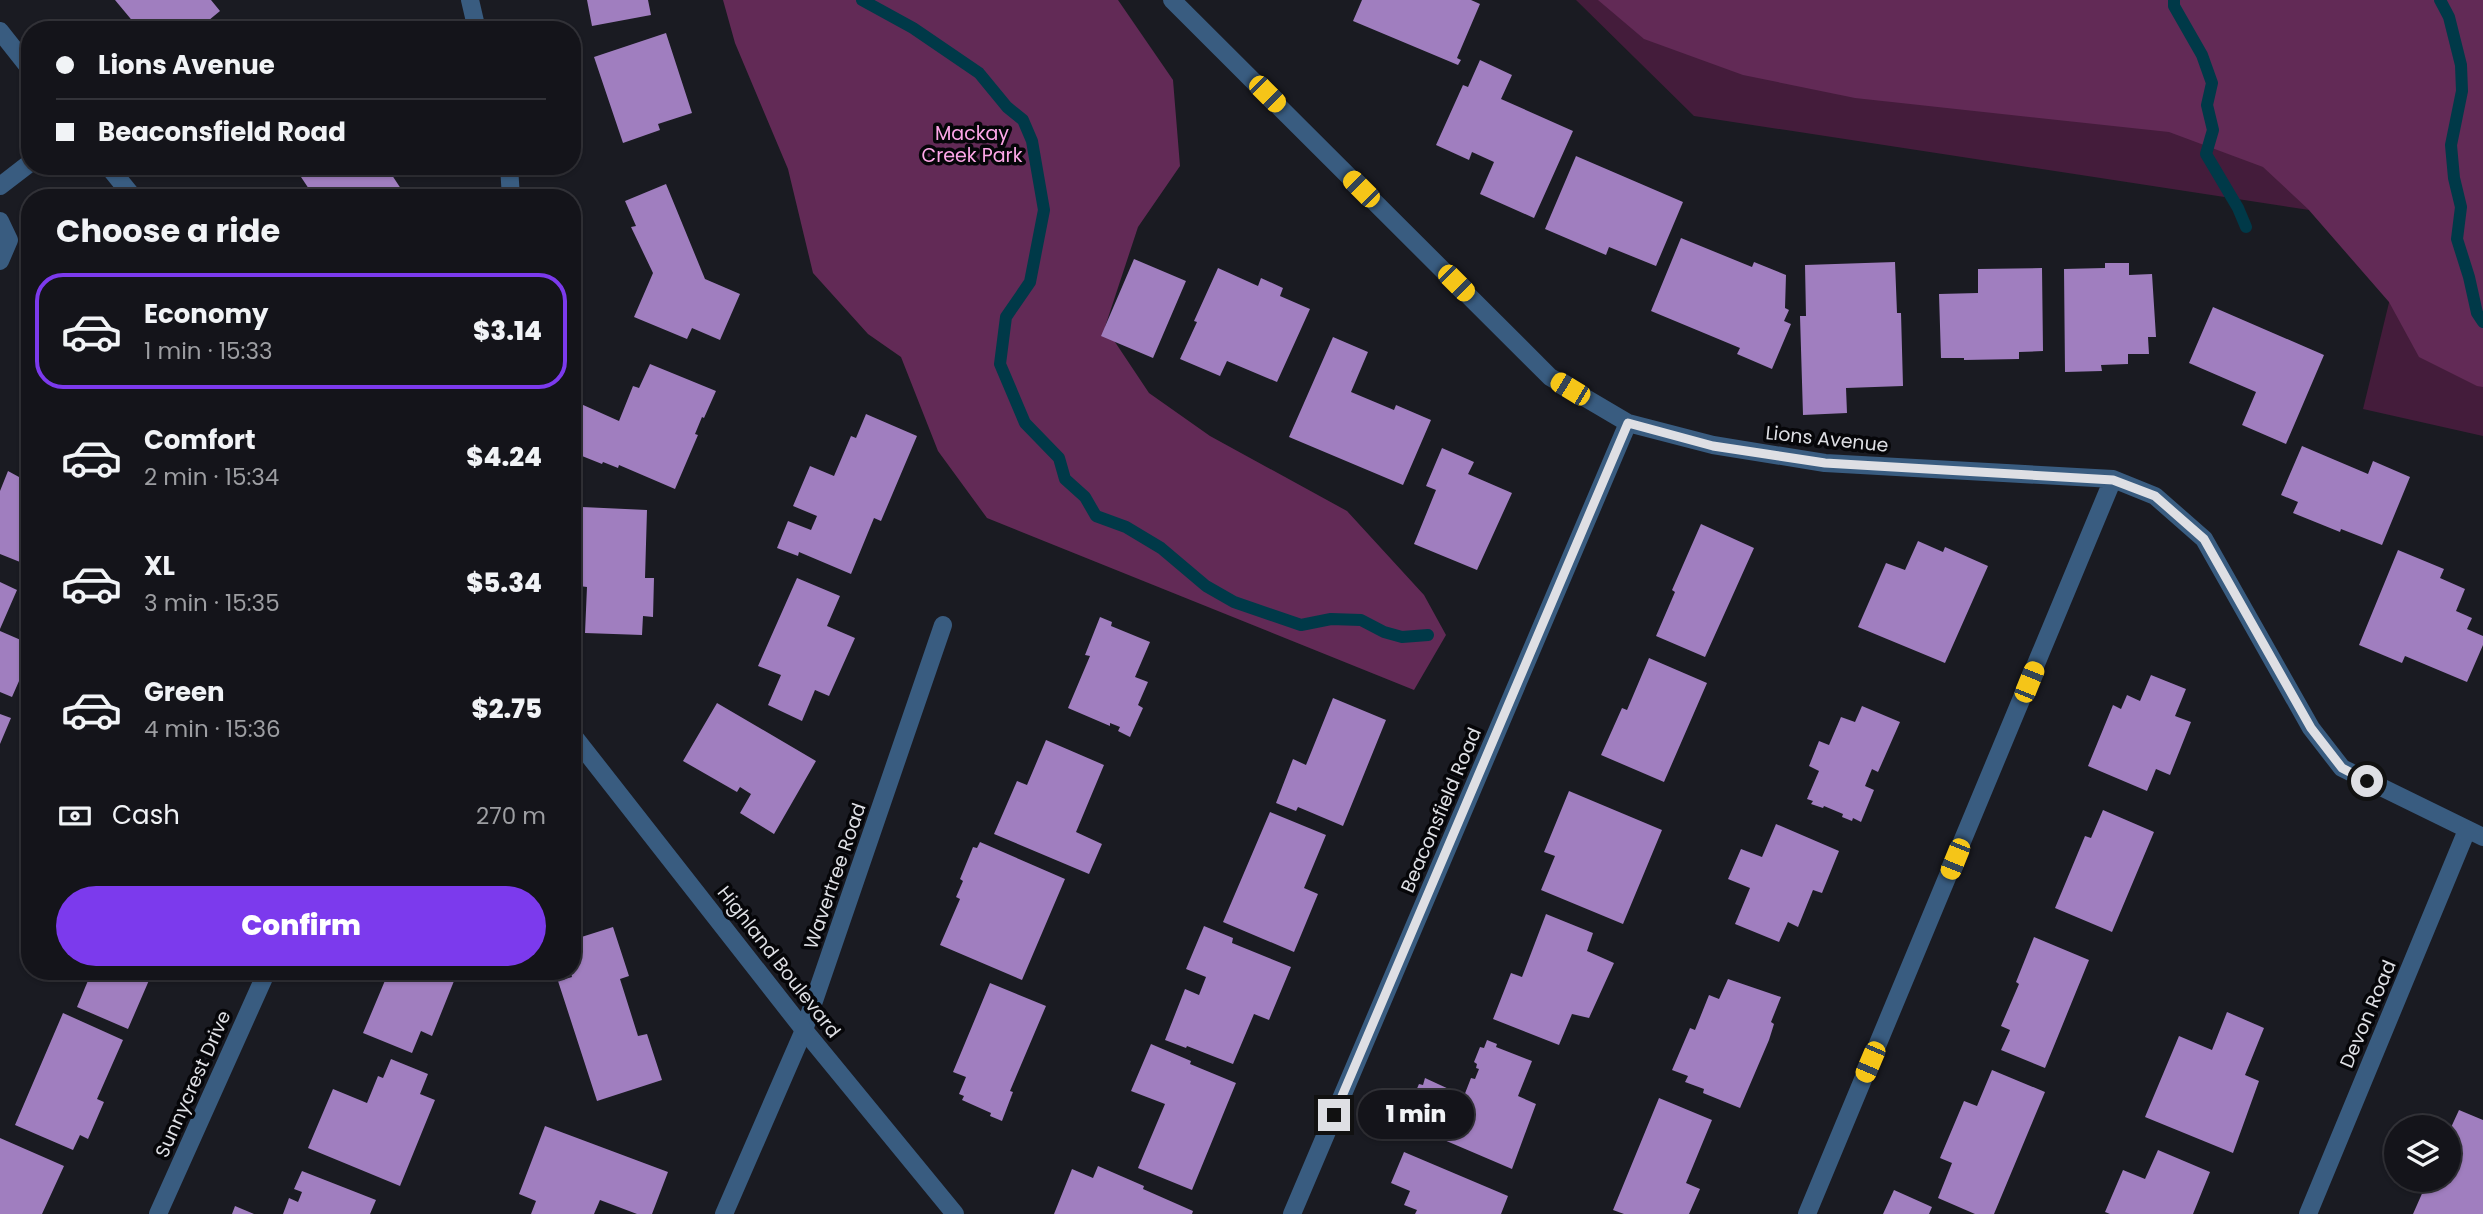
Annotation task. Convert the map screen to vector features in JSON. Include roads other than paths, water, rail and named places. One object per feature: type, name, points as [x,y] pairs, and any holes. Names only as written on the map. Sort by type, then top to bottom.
[{"type":"street","points":[[470,0],[475,21]]},
{"type":"street","name":"Lions Avenue","points":[[1172,0],[1550,377],[1628,423],[1713,446],[1825,463],[2113,480],[2155,496],[2204,539],[2311,728],[2342,768],[2475,834]]},
{"type":"street","points":[[0,31],[21,58]]},
{"type":"street","points":[[0,186],[21,170]]},
{"type":"street","points":[[115,175],[127,189]]},
{"type":"street","points":[[0,221],[9,240],[0,261]]},
{"type":"street","name":"Beaconsfield Road","points":[[1292,1214],[1628,423]]},
{"type":"street","points":[[1807,1214],[2113,480]]},
{"type":"street","name":"Wavertree Road","points":[[724,1214],[804,1030],[943,625]]},
{"type":"street","name":"Highland Boulevard","points":[[581,745],[804,1030],[955,1214]]},
{"type":"street","name":"Devon Road","points":[[2308,1214],[2475,834]]},
{"type":"street","name":"Sunnycrest Drive","points":[[158,1214],[263,980]]},
{"type":"waterway","points":[[862,0],[913,28],[979,73],[1007,107],[1023,120],[1032,141],[1044,210],[1030,282],[1006,317],[1000,364],[1025,423],[1059,458],[1065,479],[1085,497],[1096,516],[1126,527],[1161,548],[1206,586],[1234,602],[1301,625],[1331,619],[1361,620],[1384,632],[1402,637],[1428,635]]},
{"type":"waterway","points":[[2174,0],[2174,6],[2202,55],[2212,83],[2207,105],[2213,130],[2206,154],[2238,208],[2246,227]]},
{"type":"waterway","points":[[2440,0],[2449,17],[2461,65],[2462,91],[2451,145],[2454,178],[2461,207],[2457,239],[2477,313],[2483,322]]},
{"type":"park label","name":"Mackay Creek Park","points":[[972,144]]}]
